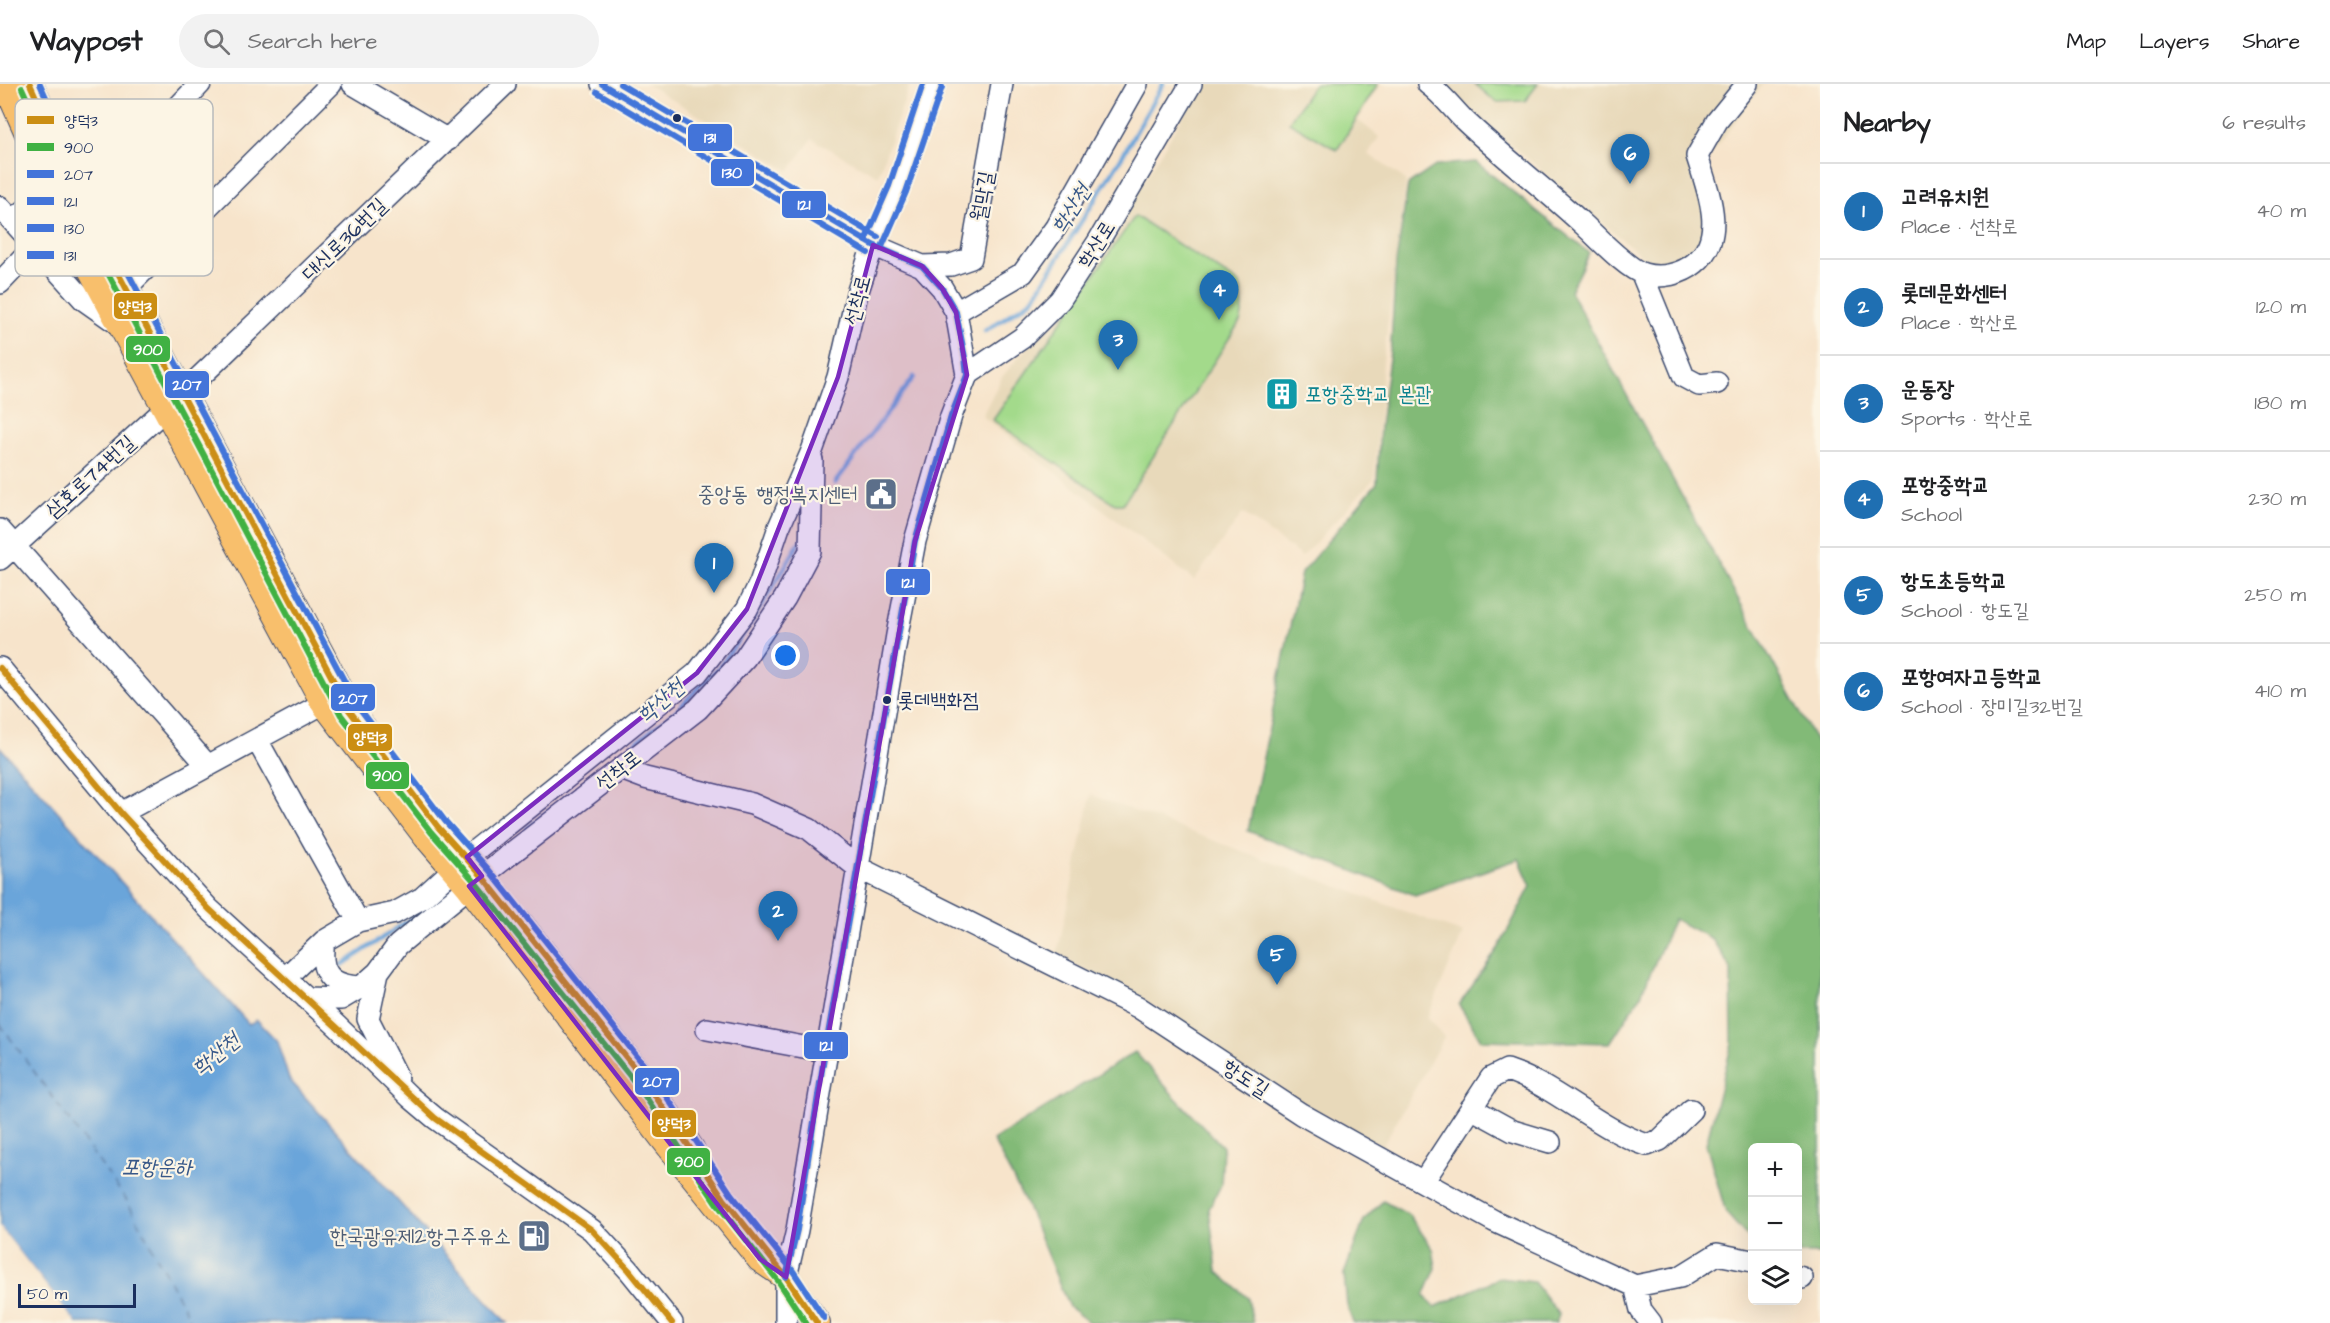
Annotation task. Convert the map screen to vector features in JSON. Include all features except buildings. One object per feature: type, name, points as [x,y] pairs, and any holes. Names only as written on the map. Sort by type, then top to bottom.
[{"type":"main road","points":[[6,84],[15,104]]},
{"type":"main road","points":[[30,84],[37,99]]},
{"type":"main road","points":[[103,276],[123,327],[173,401],[321,654],[349,710],[438,827],[468,872],[648,1085],[724,1198],[786,1277],[817,1323]]},
{"type":"main road","points":[[126,288],[173,401],[324,703],[426,836],[468,872]]},
{"type":"street","points":[[186,99],[200,84]]},
{"type":"street","points":[[213,201],[331,84]]},
{"type":"street","points":[[352,84],[448,140]]},
{"type":"street","name":"대신로36번길","points":[[173,401],[505,84]]},
{"type":"street","points":[[602,84],[873,245],[922,266],[942,288],[956,312],[967,375],[951,416],[915,541],[825,1051],[797,1230],[786,1277],[786,1323]]},
{"type":"street","name":"선착로","points":[[306,998],[341,999],[361,987],[378,972],[398,945],[468,872],[697,673],[747,609],[760,584],[779,526],[812,451],[838,377],[857,294],[873,245],[897,189],[933,84]]},
{"type":"street","name":"월막길","points":[[922,266],[951,265],[971,258],[1002,84]]},
{"type":"street","name":"학산로","points":[[956,312],[1023,273],[1056,227],[1137,84]]},
{"type":"street","name":"학산로","points":[[967,375],[1023,338],[1060,300],[1098,242],[1191,84]]},
{"type":"street","points":[[1428,84],[1463,119],[1545,189],[1618,257],[1642,274],[1665,276],[1690,267],[1703,257],[1710,241],[1714,220],[1697,156],[1717,121],[1747,84]]},
{"type":"street","points":[[0,284],[15,268]]},
{"type":"street","points":[[1642,274],[1684,376],[1699,385],[1717,383]]},
{"type":"street","points":[[63,276],[84,300],[123,327]]},
{"type":"street","points":[[117,276],[126,288],[138,276]]},
{"type":"street","name":"삼호로74번길","points":[[5,545],[173,401]]},
{"type":"street","name":"선착로","points":[[285,978],[324,941],[358,921],[395,913],[468,872],[621,769],[698,709],[745,658],[785,598],[810,551],[812,451]]},
{"type":"street","points":[[5,545],[208,765]]},
{"type":"street","points":[[0,668],[121,813],[209,909],[435,1118],[592,1230],[629,1270],[672,1323]]},
{"type":"street","points":[[121,813],[324,703]]},
{"type":"street","points":[[256,740],[358,921]]},
{"type":"street","name":"항도길","points":[[621,769],[645,778],[752,804],[809,829],[858,867],[1138,1007],[1301,1114],[1423,1182],[1494,1221],[1635,1286]]},
{"type":"street","points":[[324,941],[321,957],[325,970],[332,979],[339,984],[361,987]]},
{"type":"street","points":[[378,972],[368,1019],[386,1057],[410,1097]]},
{"type":"street","points":[[707,1029],[825,1051]]},
{"type":"street","points":[[1423,1182],[1491,1078],[1507,1070],[1531,1081],[1625,1138],[1647,1146],[1660,1140],[1691,1110]]},
{"type":"street","points":[[1471,1108],[1513,1131],[1550,1142]]},
{"type":"street","points":[[1651,1323],[1641,1310],[1635,1286],[1680,1277],[1717,1254],[1748,1260]]},
{"type":"highlighted area","points":[[873,245],[922,266],[942,288],[956,312],[967,375],[915,541],[786,1277],[760,1259],[469,886],[482,876],[467,857],[697,673],[747,609],[838,377]]},
{"type":"shaded area","points":[[647,84],[910,84],[878,176],[812,139],[789,171]]},
{"type":"shaded area","points":[[1202,84],[1381,84],[1358,120],[1379,137],[1368,154],[1406,180],[1383,362],[1374,479],[1302,557],[1243,513],[1194,580],[982,416],[1002,377],[1086,278]]},
{"type":"shaded area","points":[[1440,84],[1763,84],[1700,169],[1709,226],[1682,271],[1655,267]]},
{"type":"shaded area","points":[[1091,795],[1463,933],[1427,1018],[1444,1037],[1382,1147],[1241,1068],[1171,1015],[1057,955]]},
{"type":"green space","points":[[1314,84],[1378,84],[1337,150],[1289,122]]},
{"type":"green space","points":[[1475,84],[1538,84],[1525,101],[1496,102]]},
{"type":"green space","points":[[1476,162],[1589,253],[1570,291],[1820,749],[1820,1254],[1802,1254],[1802,1143],[1748,1143],[1748,1238],[1726,1213],[1706,1144],[1732,1043],[1731,969],[1712,939],[1674,919],[1640,997],[1610,1043],[1481,1040],[1459,1005],[1499,947],[1531,886],[1519,859],[1415,895],[1248,831],[1301,573],[1377,483],[1380,426],[1391,344],[1396,263],[1408,185],[1437,165]]},
{"type":"green space","points":[[1135,216],[1240,284],[1243,308],[1241,320],[1123,504],[1115,504],[993,420]]},
{"type":"green space","points":[[1135,1052],[1223,1147],[1221,1185],[1209,1209],[1217,1271],[1248,1298],[1253,1323],[1090,1323],[1069,1307],[1027,1206],[993,1140]]},
{"type":"green space","points":[[1383,1201],[1409,1215],[1433,1249],[1436,1268],[1424,1296],[1435,1307],[1499,1278],[1534,1282],[1559,1315],[1556,1323],[1353,1323],[1347,1305],[1344,1274],[1364,1220]]},
{"type":"water","name":"포항운하","points":[[0,747],[249,1024],[257,1020],[277,1041],[289,1079],[507,1323],[76,1323],[0,1227]]},
{"type":"pier","points":[[0,1227],[76,1323],[72,1323],[0,1231]]},
{"type":"waterway","name":"학산천","points":[[985,331],[1032,300],[1120,160],[1163,84]]},
{"type":"waterway","name":"학산천","points":[[835,483],[914,377]]},
{"type":"waterway","name":"학산천","points":[[527,828],[676,711],[720,666],[750,625],[801,540]]},
{"type":"waterway","name":"학산천","points":[[342,965],[424,910]]},
{"type":"ferry route","points":[[0,1024],[127,1201],[192,1323]]},
{"type":"transit line","name":"양덕3","points":[[30,84],[37,99]]},
{"type":"transit line","name":"207","points":[[40,84],[47,99]]},
{"type":"transit line","name":"121","points":[[602,84],[873,245],[922,266],[942,288],[956,312],[965,357],[967,375],[951,416],[915,541],[825,1051],[797,1230],[786,1277]]},
{"type":"transit line","name":"131","points":[[620,84],[878,237]]},
{"type":"transit line","name":"131","points":[[865,241],[889,186],[923,84]]},
{"type":"transit line","name":"130","points":[[881,249],[906,192],[942,87]]},
{"type":"transit line","name":"900","points":[[22,88],[27,99]]},
{"type":"transit line","name":"130","points":[[597,92],[868,253]]},
{"type":"transit line","name":"900","points":[[109,276],[341,715],[431,832],[475,882],[641,1090],[717,1204],[779,1282],[806,1323]]},
{"type":"transit line","name":"양덕3","points":[[120,276],[349,710],[438,827],[482,876],[648,1085],[724,1199],[786,1277],[817,1323]]},
{"type":"transit line","name":"207","points":[[130,276],[357,705],[445,821],[489,870],[655,1079],[731,1194],[793,1271],[824,1318]]},
{"type":"transit line","name":"양덕3","points":[[0,668],[121,813],[209,909],[435,1118],[592,1230],[629,1270],[672,1323]]},
{"type":"place","name":"포항여자고등학교","points":[[1630,184]]},
{"type":"place","name":"포항중학교","points":[[1219,320]]},
{"type":"place","name":"운동장","points":[[1118,370]]},
{"type":"place","name":"포항중학교 본관","points":[[1282,394]]},
{"type":"place","name":"중앙동 행정복지센터","points":[[881,494]]},
{"type":"place","name":"고려유치원","points":[[714,593]]},
{"type":"place","name":"롯데백화점","points":[[887,700]]},
{"type":"place","name":"롯데문화센터","points":[[778,941]]},
{"type":"place","name":"항도초등학교","points":[[1277,985]]},
{"type":"place","name":"한국광유제2항구주유소","points":[[534,1236]]}]
